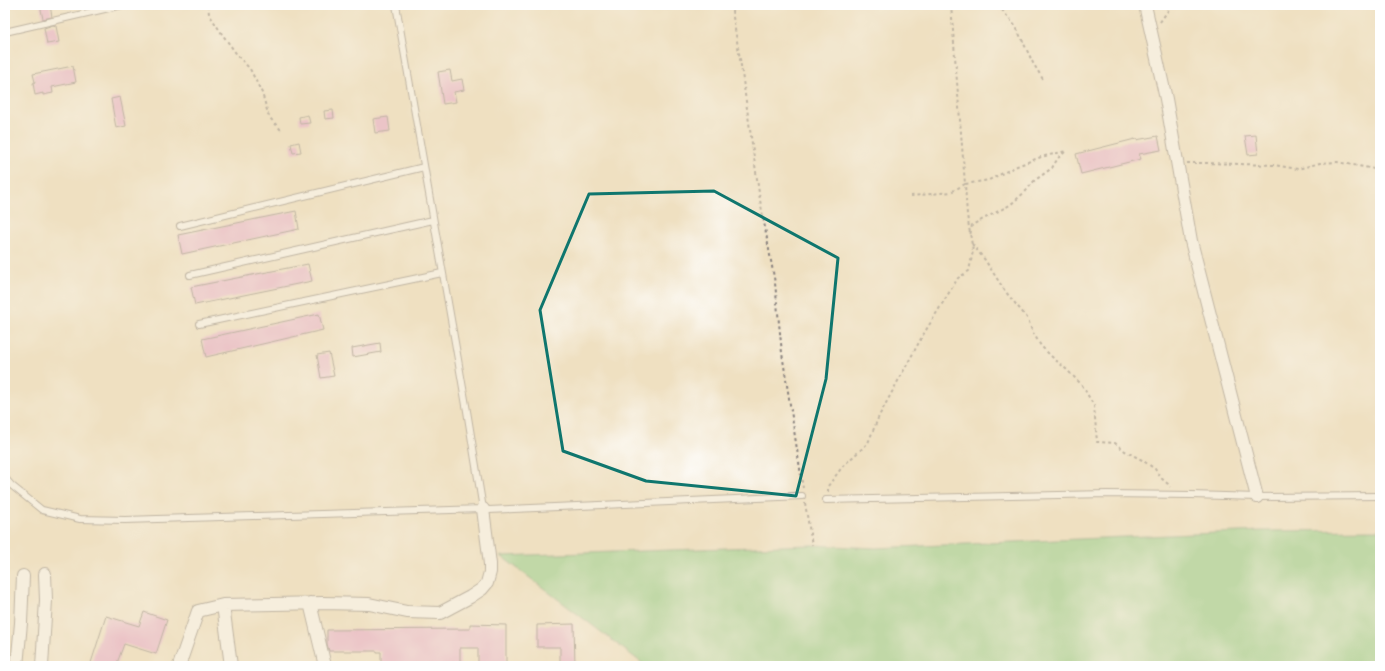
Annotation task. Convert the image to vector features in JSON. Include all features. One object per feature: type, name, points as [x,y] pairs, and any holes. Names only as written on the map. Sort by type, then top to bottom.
[{"type":"street","points":[[1145,5],[1166,99],[1191,241],[1257,497]]},
{"type":"street","points":[[179,666],[198,611],[223,605],[310,603],[369,604],[407,612],[440,613],[482,589],[487,583],[490,572],[490,564],[482,509]]},
{"type":"street","points":[[42,666],[46,600],[45,574]]},
{"type":"street","points":[[18,666],[23,576]]},
{"type":"street","points":[[310,603],[325,666]]},
{"type":"street","points":[[223,605],[231,666]]},
{"type":"lane","points":[[5,32],[122,5]]},
{"type":"lane","points":[[396,5],[482,509]]},
{"type":"lane","points":[[180,226],[424,167]]},
{"type":"lane","points":[[190,275],[433,220]]},
{"type":"lane","points":[[199,324],[442,273]]},
{"type":"lane","points":[[5,478],[11,485],[42,510],[80,519],[141,519],[489,510],[803,496]]},
{"type":"lane","points":[[826,500],[1100,494],[1257,497],[1380,496]]},
{"type":"path","points":[[208,5],[209,14],[238,56],[250,69],[262,93],[268,117],[282,131]]},
{"type":"path","points":[[731,5],[760,200],[775,283],[782,354],[803,496],[812,545]]},
{"type":"path","points":[[826,500],[828,486],[843,466],[868,443],[879,416],[923,335],[958,278],[968,271],[973,251],[967,215],[966,184],[951,5]]},
{"type":"path","points":[[998,5],[1016,27],[1033,63],[1044,80]]},
{"type":"path","points":[[1151,35],[1172,5]]},
{"type":"path","points":[[911,196],[951,192],[966,184],[989,180],[1017,166],[1041,157],[1066,151],[1058,158],[1052,168],[1034,181],[1026,191],[1010,205],[972,225],[970,236]]},
{"type":"path","points":[[1178,164],[1205,163],[1274,165],[1298,169],[1320,162],[1337,162],[1380,170]]},
{"type":"path","points":[[972,243],[1005,291],[1028,319],[1032,331],[1041,346],[1082,385],[1094,406],[1097,442],[1115,443],[1125,451],[1155,469],[1161,478],[1168,484],[1172,495]]},
{"type":"highlighted area","points":[[714,191],[838,258],[826,379],[796,496],[646,481],[563,451],[540,310],[589,194]]},
{"type":"green space","points":[[1380,530],[1380,666],[646,666],[501,556],[812,545],[875,548],[1261,531]]},
{"type":"building","points":[[40,5],[50,5],[52,17],[43,19]]},
{"type":"building","points":[[53,25],[56,26],[59,42],[47,44],[44,28]]},
{"type":"building","points":[[73,66],[76,82],[52,87],[53,93],[35,95],[33,83],[35,82],[33,74]]},
{"type":"building","points":[[450,70],[452,81],[462,79],[464,90],[454,92],[456,102],[443,104],[438,72]]},
{"type":"building","points":[[120,97],[126,126],[116,128],[111,99]]},
{"type":"building","points":[[333,110],[334,118],[325,119],[324,111]]},
{"type":"building","points":[[308,115],[310,123],[300,124],[299,117]]},
{"type":"building","points":[[388,117],[390,131],[375,133],[373,119]]},
{"type":"building","points":[[1256,135],[1258,154],[1248,155],[1245,136]]},
{"type":"building","points":[[1158,136],[1161,150],[1139,154],[1141,159],[1081,174],[1076,154],[1135,139]]},
{"type":"building","points":[[299,142],[301,152],[293,153],[291,144]]},
{"type":"building","points":[[296,211],[299,229],[182,254],[178,235]]},
{"type":"building","points":[[308,264],[312,281],[195,305],[191,287]]},
{"type":"building","points":[[319,314],[323,330],[206,357],[202,339]]},
{"type":"building","points":[[380,343],[381,352],[353,357],[352,348]]},
{"type":"building","points":[[329,353],[334,376],[321,378],[317,355]]},
{"type":"building","points":[[144,612],[167,620],[156,654],[124,644],[116,666],[90,666],[106,616],[139,626]]},
{"type":"building","points":[[470,624],[506,625],[506,666],[478,666],[478,648],[460,648],[460,666],[381,666],[381,652],[329,651],[327,644],[327,630],[470,629]]},
{"type":"building","points":[[574,624],[575,666],[560,666],[560,647],[537,647],[537,625]]}]
